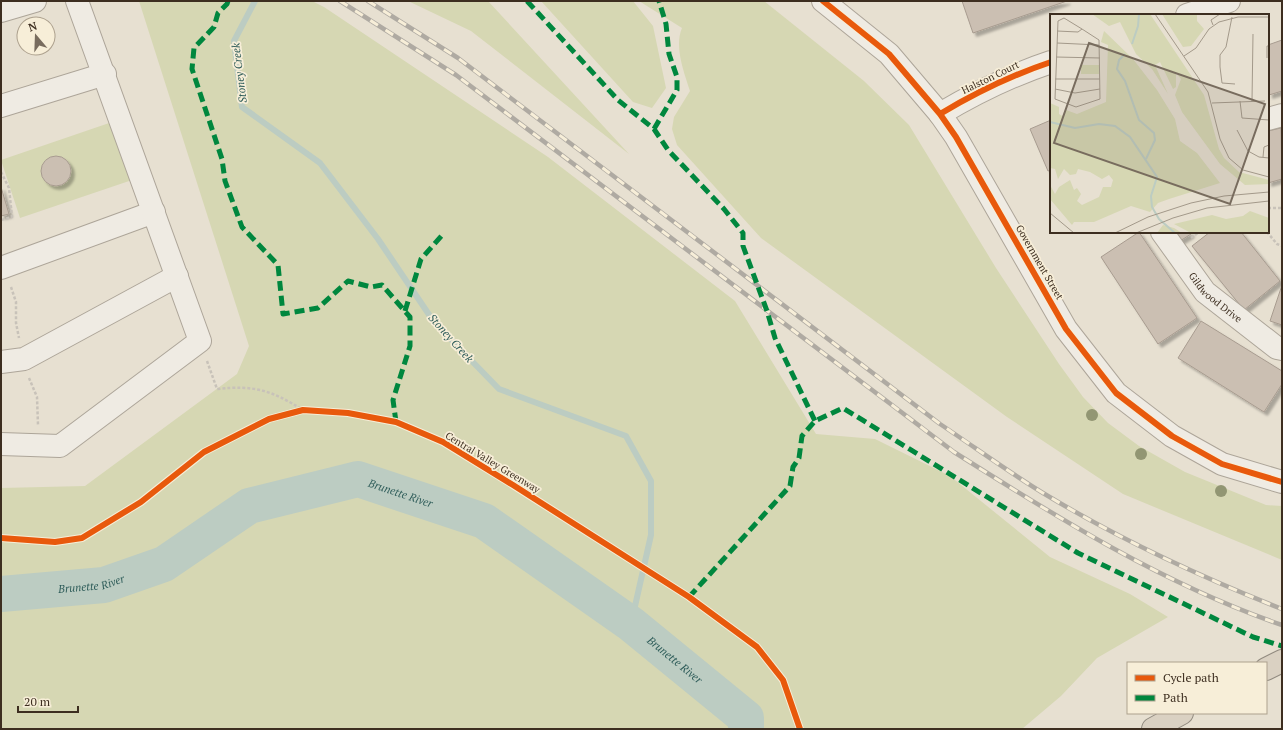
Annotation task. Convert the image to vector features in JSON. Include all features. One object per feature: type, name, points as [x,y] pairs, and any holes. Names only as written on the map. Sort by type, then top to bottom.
[{"type":"highway","points":[[1267,668],[1282,661]]},
{"type":"highway","points":[[1152,729],[1180,714]]},
{"type":"street","points":[[1,11],[35,1]]},
{"type":"street","points":[[1,444],[60,446],[200,341],[105,74],[77,1]]},
{"type":"street","name":"Government Street","points":[[823,1],[889,54],[940,114],[956,137],[1066,329],[1116,393],[1172,436],[1222,464],[1282,482]]},
{"type":"street","points":[[1188,10],[1229,1]]},
{"type":"street","name":"Halston Court","points":[[940,114],[1022,72],[1050,62]]},
{"type":"street","points":[[1,106],[105,74]]},
{"type":"street","points":[[1269,119],[1282,115]]},
{"type":"street","points":[[1,268],[154,212]]},
{"type":"street","name":"Gildwood Drive","points":[[1163,233],[1205,292],[1277,348],[1282,349]]},
{"type":"street","points":[[1,362],[24,359],[177,276]]},
{"type":"path","points":[[1,172],[9,188],[12,217],[1,220]]},
{"type":"path","points":[[1269,208],[1282,208]]},
{"type":"path","points":[[1268,233],[1277,244],[1282,246]]},
{"type":"path","points":[[200,341],[217,389],[243,386],[280,395],[303,410]]},
{"type":"path","points":[[296,412],[303,410],[310,411]]},
{"type":"green space","points":[[139,1],[312,1],[324,7],[548,157],[735,301],[816,434],[875,439],[950,476],[1050,557],[1130,594],[1168,617],[1097,658],[1061,696],[1022,729],[1,729],[1,488],[85,486],[237,374],[249,346]]},
{"type":"green space","points":[[408,1],[488,1],[629,154],[471,31]]},
{"type":"green space","points":[[541,1],[633,1],[653,26],[666,88],[652,108],[633,102]]},
{"type":"green space","points":[[639,1],[764,1],[864,81],[909,125],[996,268],[1059,364],[1083,397],[1108,423],[1139,446],[1185,472],[1266,505],[1282,506],[1282,560],[1123,494],[1007,417],[761,238],[677,145],[672,129],[674,117],[690,91],[679,51],[682,28]]},
{"type":"green space","points":[[115,121],[135,179],[20,218],[1,160]]},
{"type":"building","points":[[962,1],[1067,1],[973,33]]},
{"type":"building","points":[[1282,40],[1282,91],[1269,95],[1269,45]]},
{"type":"building","points":[[1050,120],[1050,170],[1048,171],[1030,129]]},
{"type":"building","points":[[1281,128],[1282,179],[1269,183],[1269,131]]},
{"type":"building","points":[[56,156],[66,161],[71,171],[66,181],[56,186],[46,181],[41,171],[46,161]]},
{"type":"building","points":[[1,187],[9,214],[1,216]]},
{"type":"building","points":[[1140,233],[1197,318],[1158,344],[1101,257]]},
{"type":"building","points":[[1172,233],[1190,233],[1191,234],[1177,243]]},
{"type":"building","points":[[1209,233],[1242,233],[1280,281],[1244,310],[1192,246]]},
{"type":"building","points":[[1282,285],[1282,325],[1270,321]]},
{"type":"building","points":[[1201,321],[1282,371],[1282,384],[1264,412],[1178,358]]},
{"type":"waterway","name":"Stoney Creek","points":[[255,1],[234,41],[242,107],[320,163],[378,239],[434,322],[499,389],[626,436],[651,481],[651,535],[631,624]]},
{"type":"waterway","name":"Brunette River","points":[[1,594],[104,585],[164,564],[249,506],[358,479],[484,521],[631,624],[746,718],[746,729]]},
{"type":"railway","points":[[340,1],[456,75],[954,452],[1073,525],[1154,570],[1239,609],[1282,625]]},
{"type":"railway","points":[[368,1],[458,58],[940,424],[1034,488],[1134,543],[1192,571],[1282,609]]},
{"type":"marked path","points":[[228,1],[218,13],[214,27],[194,48],[192,69],[222,159],[225,181],[242,227],[278,265],[283,314],[318,308],[348,281],[371,287],[382,285],[410,317],[410,346],[393,400],[396,422]]},
{"type":"marked path","points":[[527,1],[618,100],[654,129],[668,150],[724,209],[743,233],[743,246],[767,311],[775,338],[815,421]]},
{"type":"marked path","points":[[654,129],[677,90],[677,77],[669,54],[666,24],[659,1]]},
{"type":"marked path","points":[[405,311],[421,259],[444,233]]},
{"type":"marked path","points":[[689,597],[790,486],[793,467],[799,458],[802,436],[815,421],[843,408],[1078,553],[1253,637],[1282,646]]},
{"type":"cycle path","points":[[823,1],[889,54],[940,114],[956,137],[1066,329],[1116,393],[1172,436],[1222,464],[1282,482]]},
{"type":"cycle path","points":[[940,114],[994,85],[1050,62]]},
{"type":"cycle path","name":"Central Valley Greenway","points":[[1,538],[55,542],[82,538],[141,502],[204,452],[269,419],[303,410],[348,413],[396,422],[443,442],[513,485],[689,597],[757,647],[783,680],[800,729]]}]
